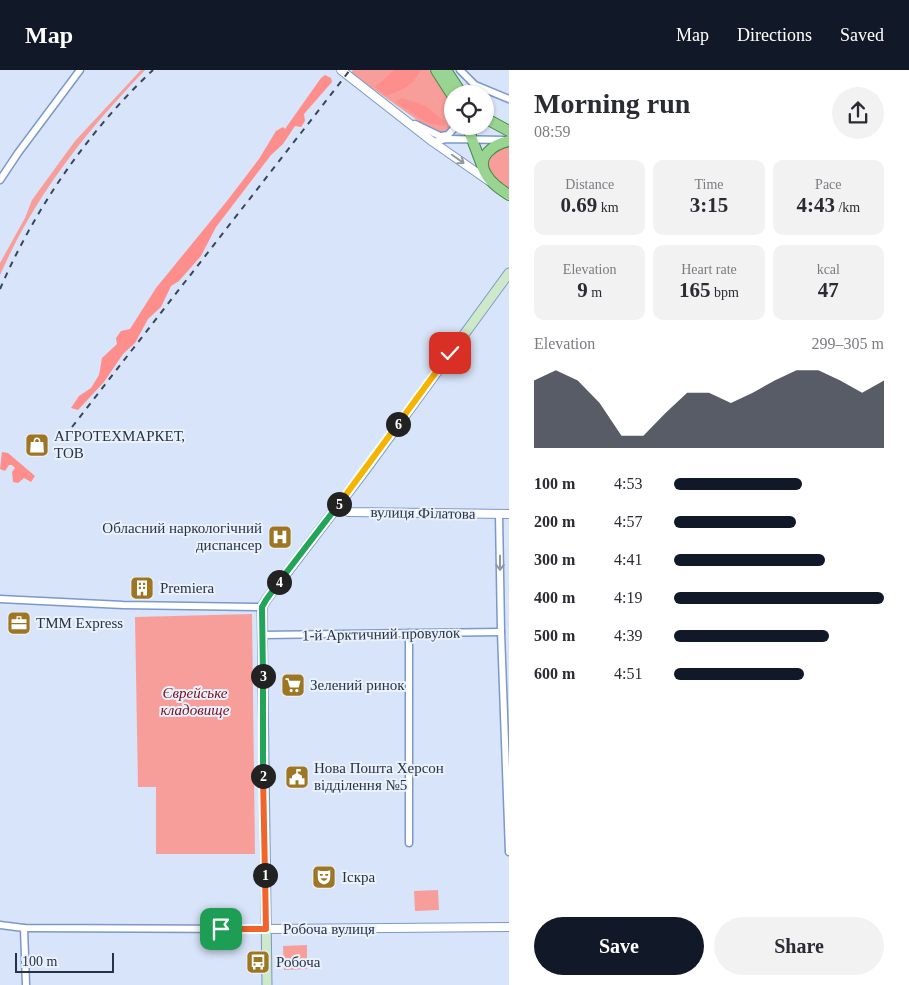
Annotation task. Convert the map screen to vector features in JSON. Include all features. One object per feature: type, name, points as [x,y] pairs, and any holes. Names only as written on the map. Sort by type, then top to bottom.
[{"type":"main road","points":[[436,70],[446,85]]},
{"type":"main road","points":[[446,70],[456,85]]},
{"type":"main road","points":[[494,123],[509,131]]},
{"type":"main road","points":[[470,135],[484,171],[497,186],[509,195]]},
{"type":"main road","points":[[484,171],[484,159],[490,150],[497,144],[509,141]]},
{"type":"main road","points":[[267,985],[262,607],[509,273]]},
{"type":"street","points":[[0,180],[80,70]]},
{"type":"street","points":[[340,70],[497,186]]},
{"type":"street","points":[[460,70],[475,85],[509,99]]},
{"type":"street","points":[[435,139],[448,135]]},
{"type":"street","points":[[435,139],[509,141]]},
{"type":"street","name":"вулиця Філатова","points":[[338,505],[348,512],[509,514]]},
{"type":"street","points":[[500,514],[500,632],[509,852]]},
{"type":"street","points":[[0,599],[123,605],[262,607]]},
{"type":"street","name":"1-й Арктичний провулок","points":[[262,635],[500,632]]},
{"type":"street","points":[[409,633],[409,843]]},
{"type":"street","name":"Робоча вулиця","points":[[0,925],[24,928],[266,929],[509,927]]},
{"type":"street","points":[[24,928],[26,985]]},
{"type":"green space","points":[[141,70],[145,70],[102,118],[63,166],[29,218],[0,275],[0,263],[25,218],[32,200],[75,141]]},
{"type":"green space","points":[[353,70],[429,70],[444,92],[444,132],[434,132],[351,73]]},
{"type":"green space","points":[[509,146],[509,190],[490,173],[487,163],[493,150]]},
{"type":"green space","name":"Єврейське кладовище","points":[[252,614],[255,854],[156,854],[156,787],[138,787],[135,617]]},
{"type":"green space","points":[[438,890],[439,910],[415,911],[414,891]]},
{"type":"green space","points":[[307,945],[307,969],[284,970],[283,946]]},
{"type":"shaded area","points":[[394,70],[421,70],[406,87],[386,96],[375,87]]},
{"type":"shaded area","points":[[325,75],[331,78],[332,82],[304,114],[305,121],[301,127],[295,126],[283,144],[271,155],[216,227],[201,256],[179,281],[171,286],[161,307],[148,319],[135,343],[123,354],[104,382],[78,410],[71,408],[79,396],[91,388],[99,375],[102,358],[117,344],[116,338],[121,331],[130,329],[156,288],[227,201],[259,159],[276,131],[283,127],[285,129]]},
{"type":"shaded area","points":[[402,98],[426,106],[444,121],[443,126],[428,123],[398,104],[397,100]]},
{"type":"shaded area","points":[[2,452],[8,453],[35,476],[31,482],[24,478],[18,483],[13,482],[12,472],[15,468],[12,465],[9,465],[5,471],[0,469]]},
{"type":"railway","points":[[0,289],[30,229],[66,172],[107,118],[153,70]]},
{"type":"railway","points":[[72,427],[350,70]]},
{"type":"place","name":"АГРОТЕХМАРКЕТ, ТОВ","points":[[37,445]]},
{"type":"place","name":"Обласний наркологічний диспансер","points":[[280,537]]},
{"type":"place","name":"Premiera","points":[[142,588]]},
{"type":"place","name":"TMM Express","points":[[19,623]]},
{"type":"place","name":"Зелений ринок","points":[[293,685]]},
{"type":"place","name":"Нова Пошта Херсон відділення №5","points":[[297,777]]},
{"type":"place","name":"Іскра","points":[[324,877]]},
{"type":"place","name":"Робоча","points":[[258,962]]},
{"type":"route","points":[[221,929],[266,929],[262,607],[450,353]]}]
